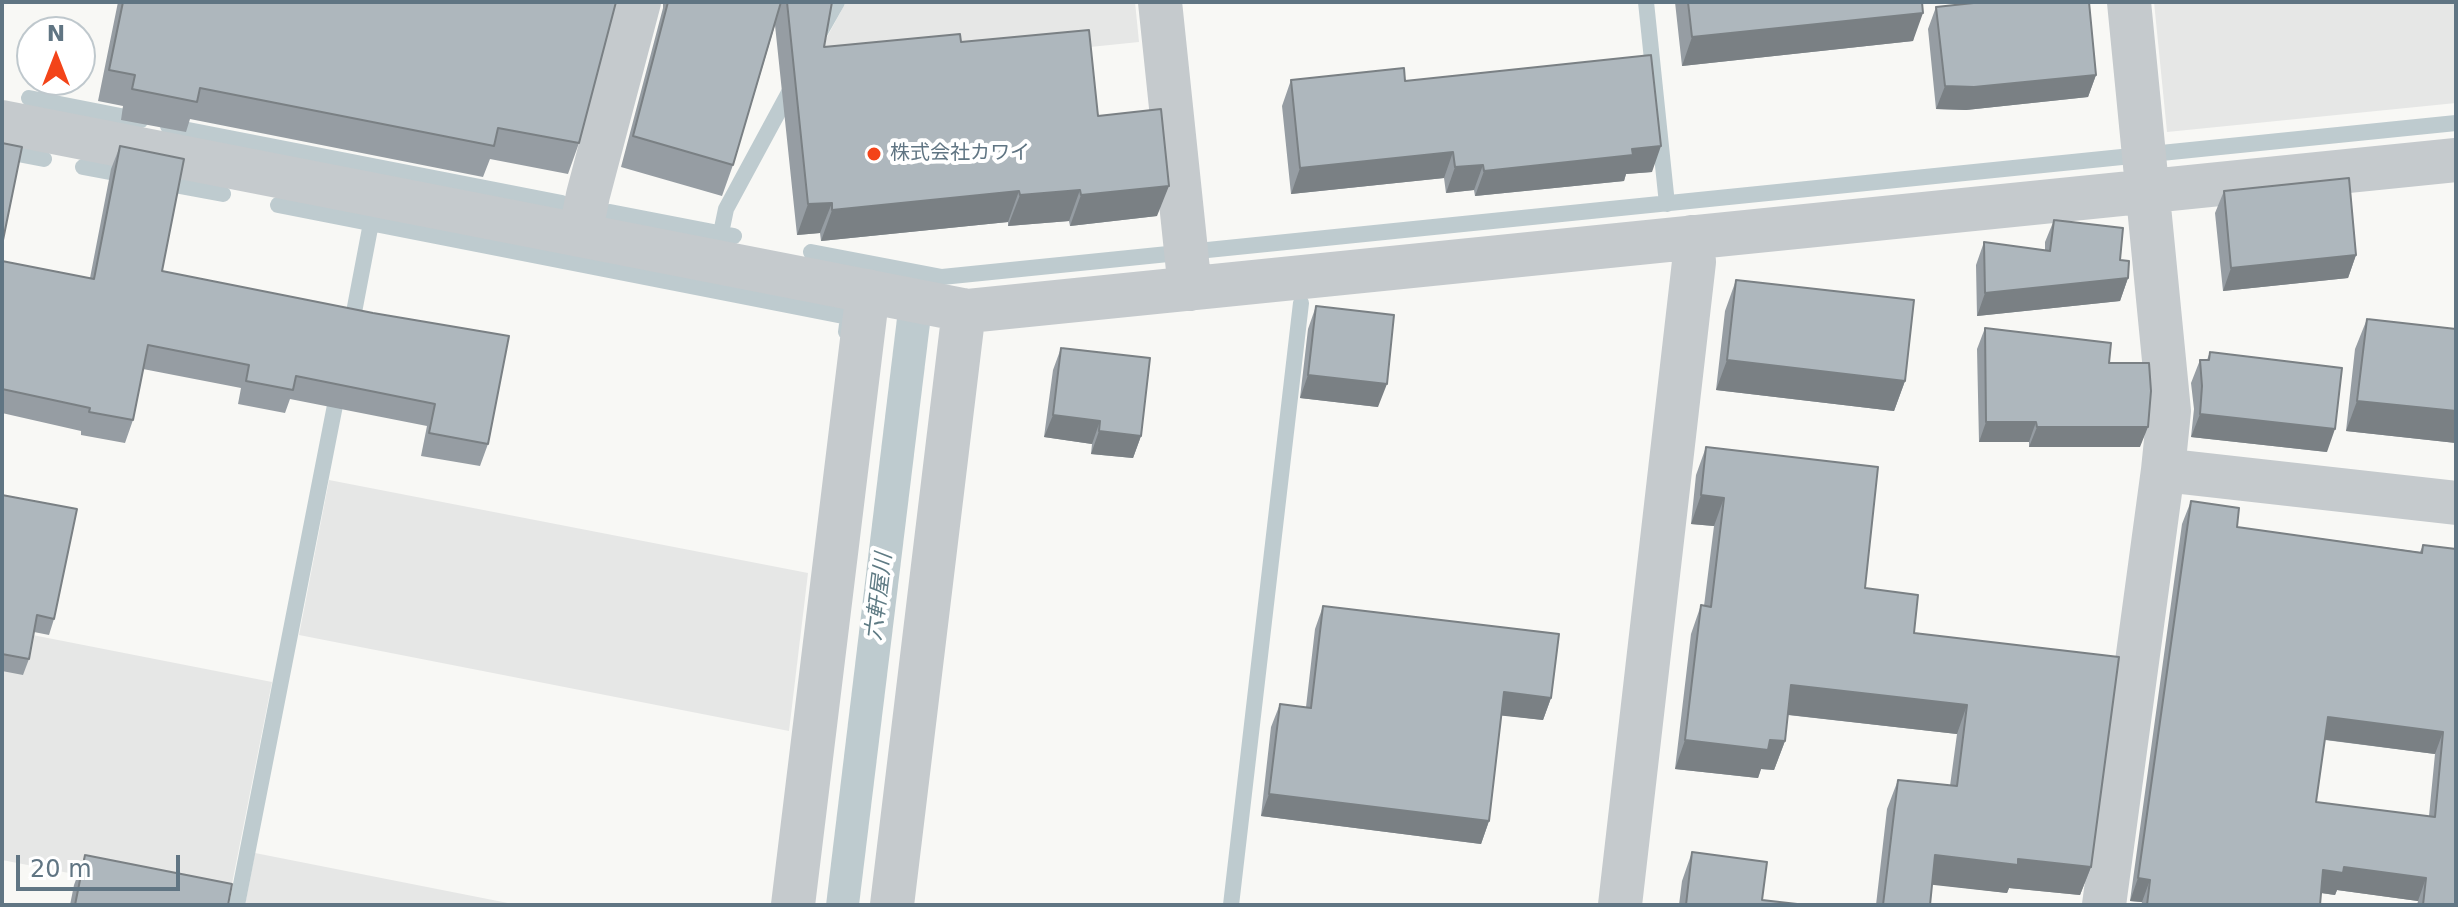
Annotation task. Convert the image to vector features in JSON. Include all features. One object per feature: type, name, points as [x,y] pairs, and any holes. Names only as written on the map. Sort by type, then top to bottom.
[{"type":"street","points":[[580,235],[639,2]]},
{"type":"street","points":[[1160,2],[1190,289]]},
{"type":"street","points":[[2104,905],[2169,411],[2129,2]]},
{"type":"street","points":[[2,122],[958,309],[1190,289],[1692,237],[2146,167],[2456,160]]},
{"type":"street","points":[[1620,905],[1694,262],[1692,237]]},
{"type":"street","points":[[793,905],[874,293]]},
{"type":"street","points":[[892,905],[958,309]]},
{"type":"street","points":[[2163,470],[2456,503]]},
{"type":"shaded area","points":[[846,2],[1135,2],[1139,42],[806,76]]},
{"type":"shaded area","points":[[2154,2],[2456,2],[2456,103],[2167,132]]},
{"type":"shaded area","points":[[329,480],[808,573],[789,731],[299,635]]},
{"type":"shaded area","points":[[2,629],[272,682],[228,904],[2,860]]},
{"type":"shaded area","points":[[255,853],[518,905],[245,905]]},
{"type":"water","name":"六軒屋川","points":[[901,285],[934,291],[859,905],[826,905]]},
{"type":"building","points":[[123,2],[616,2],[579,143],[498,128],[494,146],[200,88],[197,102],[132,89],[135,75],[109,70]]},
{"type":"building","points":[[668,2],[781,2],[733,165],[633,136]]},
{"type":"building","points":[[787,2],[832,2],[824,47],[960,34],[961,42],[1089,30],[1098,116],[1161,109],[1169,186],[1081,195],[1080,190],[1020,195],[1019,191],[832,210],[832,203],[808,204]]},
{"type":"building","points":[[1688,2],[1922,2],[1923,13],[1692,37]]},
{"type":"building","points":[[1983,2],[2089,2],[2096,75],[1974,87],[1945,86],[1936,7]]},
{"type":"building","points":[[1651,55],[1661,146],[1632,149],[1633,155],[1484,171],[1483,165],[1455,167],[1453,152],[1300,168],[1291,80],[1404,68],[1405,81]]},
{"type":"building","points":[[2,143],[22,147],[2,245]]},
{"type":"building","points":[[120,146],[184,159],[162,271],[373,313],[509,336],[488,444],[429,433],[435,404],[296,376],[293,390],[246,381],[249,365],[148,345],[133,420],[2,389],[2,261],[94,279]]},
{"type":"building","points":[[2349,178],[2356,255],[2231,268],[2224,191]]},
{"type":"building","points":[[2054,220],[2123,228],[2120,260],[2129,261],[2128,278],[1985,293],[1984,242],[2050,251]]},
{"type":"building","points":[[1736,280],[1914,300],[1905,381],[1727,360]]},
{"type":"building","points":[[1316,306],[1394,315],[1387,384],[1308,375]]},
{"type":"building","points":[[2367,319],[2456,329],[2456,411],[2357,401]]},
{"type":"building","points":[[1985,328],[2111,343],[2109,363],[2149,363],[2151,391],[2148,427],[2037,427],[2036,422],[1986,422]]},
{"type":"building","points":[[1061,348],[1150,358],[1141,436],[1099,431],[1100,421],[1053,415]]},
{"type":"building","points":[[2210,352],[2342,368],[2335,429],[2200,414],[2200,360],[2209,360]]},
{"type":"building","points":[[1706,447],[1878,467],[1865,588],[1918,595],[1914,633],[2119,657],[2091,867],[2018,859],[2018,865],[1935,855],[1930,905],[1883,905],[1898,780],[1957,786],[1967,705],[1791,685],[1785,741],[1770,740],[1768,750],[1685,740],[1701,605],[1711,607],[1724,498],[1701,495]]},
{"type":"building","points":[[2,495],[77,509],[54,619],[37,615],[29,659],[2,654]]},
{"type":"building","points":[[2191,501],[2239,508],[2237,527],[2422,553],[2423,545],[2456,549],[2456,905],[2423,905],[2426,878],[2344,867],[2343,873],[2323,870],[2320,905],[2147,905],[2150,880],[2138,878]],"holes":[[[2328,717],[2443,732],[2435,817],[2316,802]]]},
{"type":"building","points":[[1323,606],[1559,634],[1551,698],[1504,692],[1489,821],[1269,794],[1280,704],[1311,708]]},
{"type":"building","points":[[1692,852],[1767,862],[1762,900],[1806,905],[1686,905]]},
{"type":"building","points":[[85,855],[232,884],[228,905],[75,905]]},
{"type":"waterway","points":[[820,32],[837,2]]},
{"type":"waterway","points":[[1646,2],[1667,204]]},
{"type":"waterway","points":[[721,233],[726,209],[793,85]]},
{"type":"waterway","points":[[29,98],[141,120]]},
{"type":"waterway","points":[[811,252],[942,277],[2456,123]]},
{"type":"waterway","points":[[168,126],[562,203]]},
{"type":"waterway","points":[[2,151],[44,159]]},
{"type":"waterway","points":[[83,167],[131,176]]},
{"type":"waterway","points":[[158,182],[223,194]]},
{"type":"waterway","points":[[278,205],[848,317],[846,332]]},
{"type":"waterway","points":[[610,212],[734,236]]},
{"type":"waterway","points":[[351,328],[371,223]]},
{"type":"waterway","points":[[1231,905],[1301,303]]},
{"type":"waterway","points":[[237,905],[338,390]]},
{"type":"place","name":"株式会社カワイ","points":[[874,154]]}]
